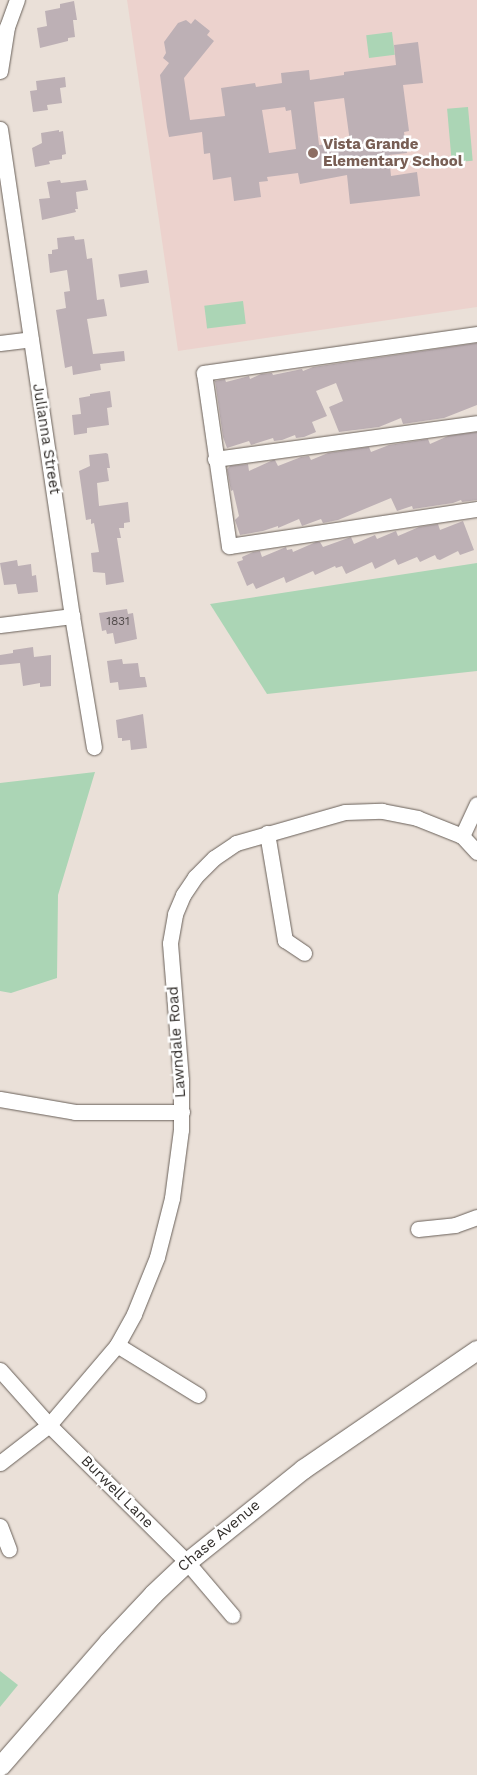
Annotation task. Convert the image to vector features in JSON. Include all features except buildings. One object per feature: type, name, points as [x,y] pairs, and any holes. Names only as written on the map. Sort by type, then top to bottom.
[{"type":"main road","name":"Chase Avenue","points":[[0,1766],[108,1642],[186,1562],[303,1470],[477,1350]]},
{"type":"street","points":[[0,71],[7,27],[18,0]]},
{"type":"street","name":"Julianna Street","points":[[0,129],[72,616],[94,747]]},
{"type":"street","points":[[477,334],[204,372],[229,546],[477,509]]},
{"type":"street","points":[[0,343],[30,339]]},
{"type":"street","points":[[215,459],[477,422]]},
{"type":"street","points":[[0,624],[72,616]]},
{"type":"street","points":[[462,836],[477,804]]},
{"type":"street","name":"Lawndale Road","points":[[0,1463],[49,1425],[116,1345],[134,1314],[146,1286],[166,1227],[178,1159],[182,1112],[170,957],[175,914],[187,888],[214,858],[236,843],[345,812],[364,811],[417,818],[462,836],[477,852]]},
{"type":"street","points":[[267,833],[284,940],[304,953]]},
{"type":"street","points":[[0,1099],[75,1112],[182,1112]]},
{"type":"street","points":[[418,1229],[455,1225],[477,1217]]},
{"type":"street","points":[[116,1345],[198,1394]]},
{"type":"street","name":"Burwell Lane","points":[[0,1370],[49,1425],[186,1562],[232,1615]]},
{"type":"street","points":[[0,1526],[9,1549]]},
{"type":"shaded area","name":"Vista Grande Elementary School","points":[[127,0],[477,0],[477,307],[178,351]]},
{"type":"green space","points":[[392,32],[395,55],[369,58],[366,35]]},
{"type":"green space","points":[[468,107],[473,161],[452,163],[447,109]]},
{"type":"green space","points":[[243,301],[246,324],[207,329],[204,306]]},
{"type":"green space","points":[[477,563],[477,671],[267,694],[210,604]]},
{"type":"green space","points":[[95,772],[58,895],[57,978],[11,993],[0,991],[0,783]]},
{"type":"green space","points":[[0,1671],[18,1685],[0,1707]]},
{"type":"place","name":"Vista Grande Elementary School","points":[[313,153]]}]
